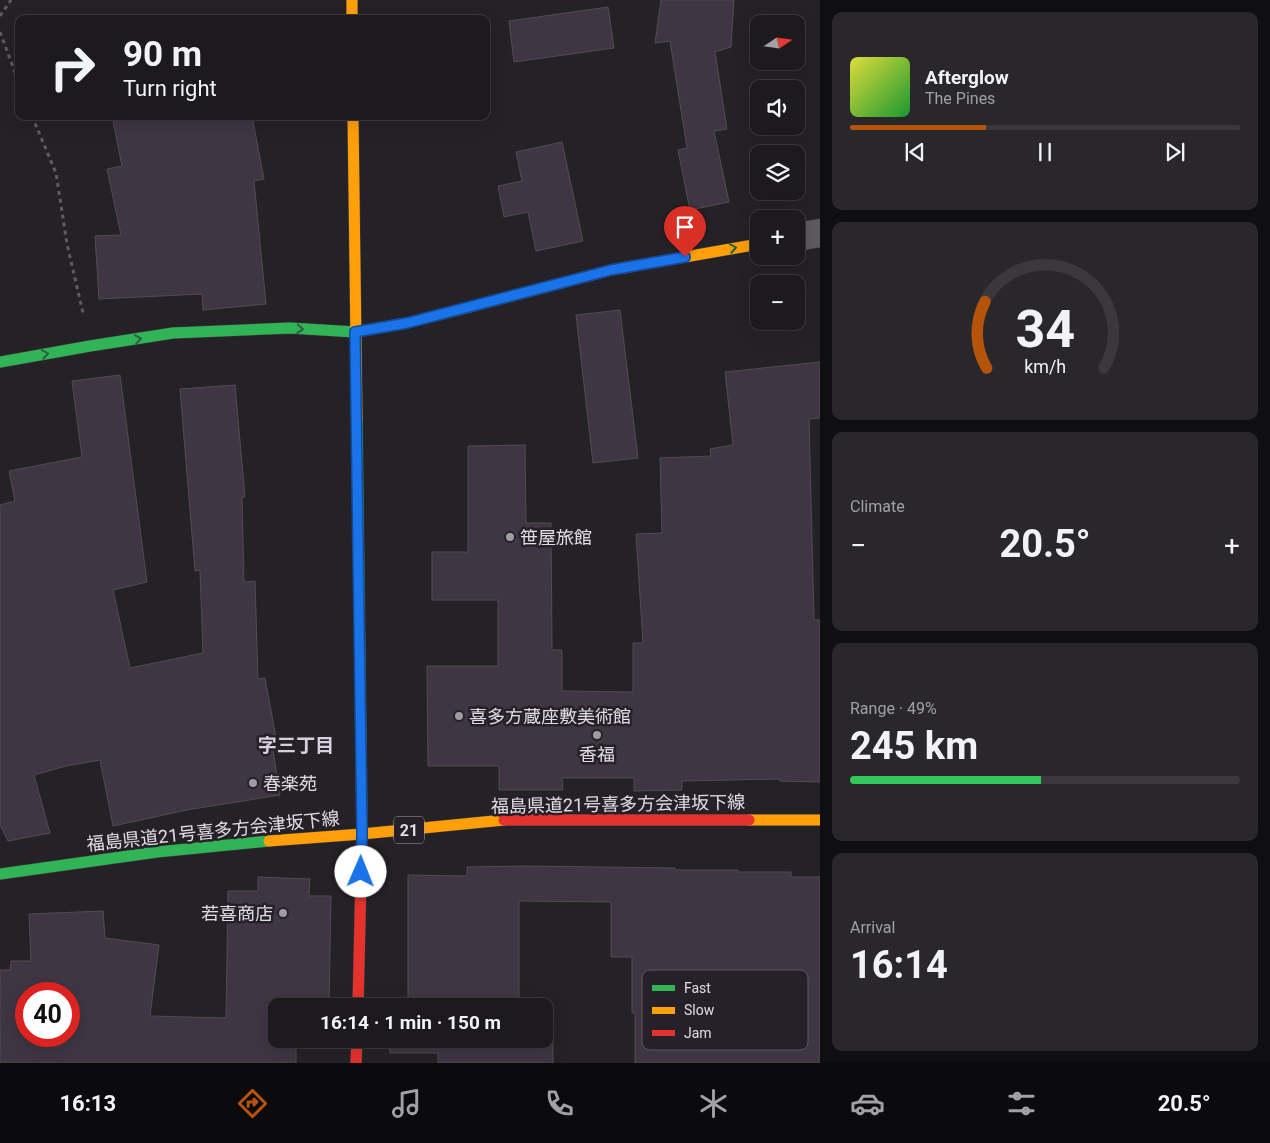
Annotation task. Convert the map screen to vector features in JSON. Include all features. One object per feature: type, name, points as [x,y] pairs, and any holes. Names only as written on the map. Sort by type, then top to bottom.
[{"type":"street","points":[[352,0],[352,15]]},
{"type":"street","points":[[353,120],[362,834],[358,998]]},
{"type":"street","points":[[805,236],[820,233]]},
{"type":"street","points":[[0,362],[173,333],[290,328],[355,332],[407,323],[611,270],[750,246]]},
{"type":"street","name":"福島県道21号喜多方会津坂下線","points":[[0,874],[156,852],[508,820],[820,820]]},
{"type":"street","points":[[356,1063],[357,1048]]},
{"type":"path","points":[[0,16],[11,0]]},
{"type":"path","points":[[0,32],[15,72]]},
{"type":"path","points":[[34,120],[56,173],[68,244],[90,346]]},
{"type":"building","points":[[661,0],[734,0],[731,47],[715,52],[727,129],[714,131],[729,202],[690,210],[678,150],[687,148],[670,41],[655,43]]},
{"type":"building","points":[[608,7],[614,48],[514,62],[509,21]]},
{"type":"building","points":[[113,120],[253,120],[264,179],[254,181],[266,304],[203,310],[202,294],[99,299],[95,236],[121,235],[107,169],[122,166]]},
{"type":"building","points":[[562,142],[583,241],[536,251],[528,212],[504,217],[498,186],[522,181],[516,152]]},
{"type":"building","points":[[620,310],[638,458],[593,463],[576,315]]},
{"type":"building","points":[[820,362],[820,418],[809,419],[814,620],[820,620],[820,782],[780,781],[780,779],[682,781],[682,790],[634,791],[634,778],[562,778],[563,790],[499,790],[499,766],[428,766],[427,666],[498,666],[498,600],[432,600],[432,552],[468,552],[468,446],[525,445],[526,523],[551,523],[552,650],[562,650],[562,691],[633,692],[633,643],[643,643],[636,534],[662,533],[660,458],[711,456],[710,449],[733,445],[725,372]]},
{"type":"building","points":[[120,375],[147,582],[113,590],[130,668],[203,653],[200,570],[195,571],[180,389],[235,385],[245,497],[242,497],[244,582],[255,581],[258,679],[265,678],[277,743],[272,744],[280,795],[187,810],[113,826],[100,760],[66,766],[34,775],[50,833],[8,841],[0,825],[0,505],[15,501],[9,471],[82,457],[72,381]]},
{"type":"building","points":[[524,866],[738,870],[738,872],[791,872],[791,877],[820,877],[820,1063],[635,1063],[635,1013],[632,1013],[632,957],[611,957],[611,902],[519,901],[519,998],[408,998],[408,875],[467,876],[467,867]]},
{"type":"building","points":[[258,877],[310,879],[309,896],[331,896],[329,998],[268,998],[268,1048],[296,1048],[296,1063],[0,1063],[0,970],[10,970],[11,961],[31,961],[29,914],[103,911],[105,938],[159,945],[150,1016],[226,1018],[228,891],[258,891]]},
{"type":"building","points":[[390,1048],[553,1048],[553,1063],[438,1063],[438,1053],[390,1053]]},
{"type":"traffic: fast","points":[[0,362],[173,333],[290,328],[355,332],[407,323],[458,310]]},
{"type":"traffic: fast","points":[[357,419],[361,743]]},
{"type":"traffic: fast","points":[[0,874],[157,852],[269,841]]},
{"type":"traffic: slow","points":[[352,0],[352,15]]},
{"type":"traffic: slow","points":[[353,120],[357,419]]},
{"type":"traffic: slow","points":[[458,310],[611,270],[750,246]]},
{"type":"traffic: slow","points":[[269,841],[504,820]]},
{"type":"traffic: slow","points":[[749,820],[820,820]]},
{"type":"traffic: jam","points":[[358,998],[362,834],[361,743]]},
{"type":"traffic: jam","points":[[504,820],[749,820]]},
{"type":"traffic: jam","points":[[356,1063],[357,1048]]},
{"type":"place","name":"笹屋旅館","points":[[510,537]]},
{"type":"place","name":"喜多方蔵座敷美術館","points":[[459,716]]},
{"type":"place","name":"香福","points":[[597,735]]},
{"type":"place","name":"春楽苑","points":[[253,783]]},
{"type":"place","name":"若喜商店","points":[[283,913]]},
{"type":"district","name":"字三丁目","points":[[296,745]]},
{"type":"route","points":[[361,872],[355,332],[407,323],[611,270],[685,257]]}]
